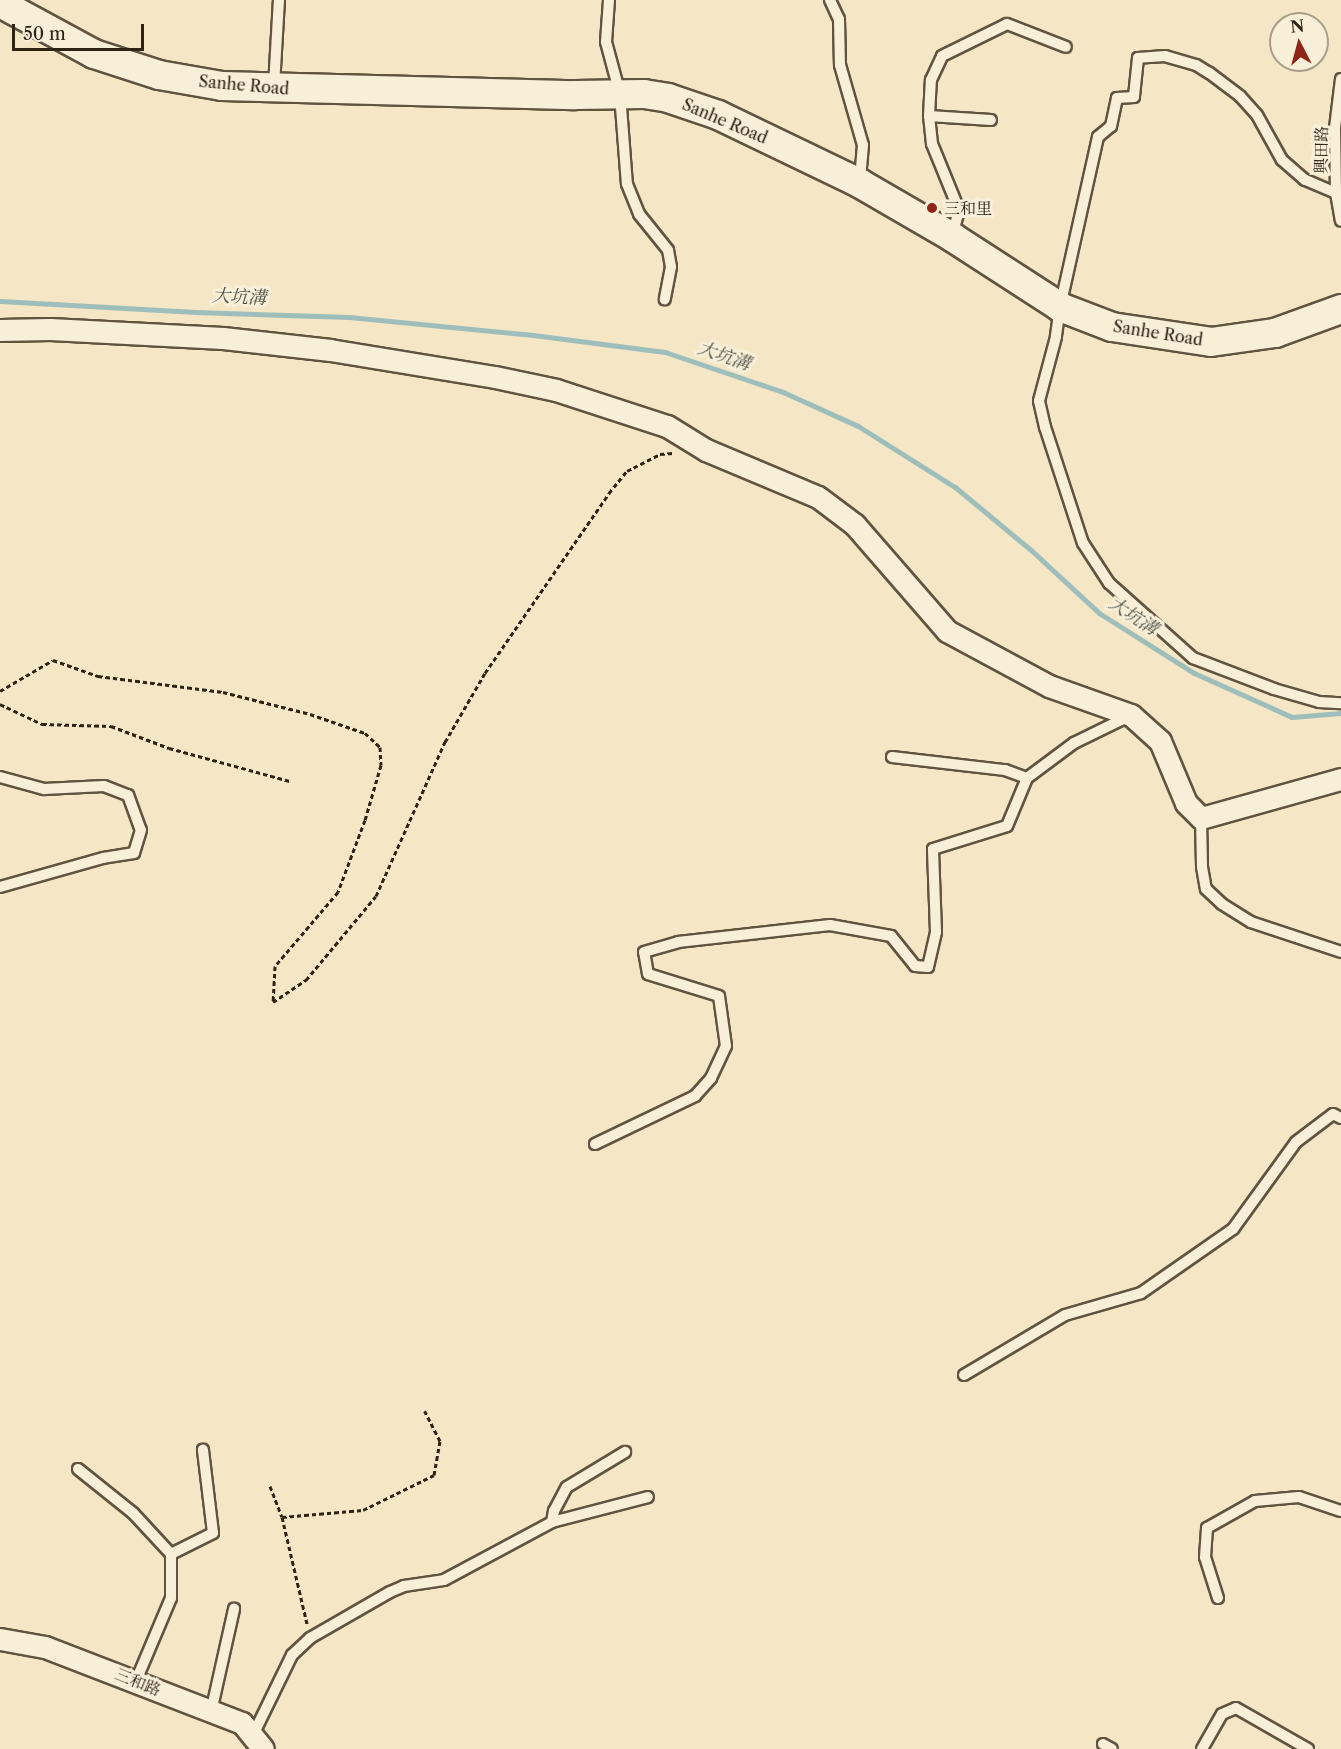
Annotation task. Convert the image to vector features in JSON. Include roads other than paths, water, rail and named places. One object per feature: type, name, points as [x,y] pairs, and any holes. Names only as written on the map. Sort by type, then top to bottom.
[{"type":"main road","name":"Sanhe Road","points":[[0,3],[94,54],[159,75],[222,86],[564,95],[644,94],[668,98],[718,114],[859,183],[952,237],[1060,308],[1112,327],[1211,342],[1275,333],[1341,309]]},
{"type":"street","points":[[0,330],[50,329],[222,338],[330,350],[451,369],[556,390],[667,426],[706,450],[818,497],[855,525],[947,631],[1049,686],[1131,715],[1160,741],[1186,803],[1201,818],[1341,779]]},
{"type":"street","name":"三和路","points":[[0,1639],[45,1647],[242,1723],[260,1745]]},
{"type":"lane","points":[[274,89],[279,0]]},
{"type":"lane","points":[[609,0],[606,42],[620,94],[623,119],[622,148],[627,184],[639,214],[668,250],[671,267],[665,299]]},
{"type":"lane","points":[[830,0],[839,19],[840,65],[863,145],[859,183]]},
{"type":"lane","points":[[952,237],[959,210],[932,144],[929,116],[931,80],[942,56],[1007,24],[1066,47]]},
{"type":"lane","points":[[1336,193],[1305,180],[1282,160],[1257,115],[1240,96],[1209,73],[1196,65],[1165,56],[1138,58],[1134,97],[1117,98],[1111,126],[1098,138],[1060,308],[1056,337],[1040,401],[1045,427],[1083,543],[1108,583],[1193,658],[1274,689],[1319,702],[1341,703]]},
{"type":"lane","name":"興田路","points":[[1341,79],[1335,128],[1336,193],[1341,220]]},
{"type":"lane","points":[[929,116],[992,120]]},
{"type":"lane","points":[[595,1144],[695,1096],[711,1078],[726,1046],[719,996],[648,974],[644,952],[678,942],[830,925],[891,936],[915,966],[928,967],[936,932],[933,849],[1007,826],[1028,778],[1074,743],[1131,715]]},
{"type":"lane","points":[[892,757],[1005,770],[1028,778]]},
{"type":"lane","points":[[0,777],[44,789],[104,786],[128,795],[141,830],[134,853],[103,858],[0,887]]},
{"type":"lane","points":[[1201,818],[1206,889],[1214,897],[1251,922],[1341,952]]},
{"type":"lane","points":[[964,1375],[1065,1315],[1141,1293],[1233,1229],[1296,1142],[1333,1114],[1341,1118]]},
{"type":"lane","points":[[171,1554],[213,1533],[202,1450]]},
{"type":"lane","points":[[552,1522],[554,1511],[567,1487],[625,1452]]},
{"type":"lane","points":[[78,1469],[133,1513],[171,1554],[171,1598],[136,1681]]},
{"type":"lane","points":[[260,1745],[292,1655],[310,1638],[390,1592],[404,1586],[444,1580],[552,1522],[648,1497]]},
{"type":"lane","points":[[1218,1598],[1205,1557],[1207,1528],[1255,1501],[1299,1497],[1341,1511]]},
{"type":"lane","points":[[211,1712],[234,1610]]},
{"type":"lane","points":[[1202,1749],[1222,1714],[1236,1708],[1308,1749]]},
{"type":"waterway","name":"大坑溝","points":[[0,301],[196,312],[349,317],[533,335],[665,352],[783,392],[858,426],[955,487],[1031,550],[1099,613],[1194,673],[1292,717],[1341,713]]},
{"type":"place","name":"三和里","points":[[932,208]]}]
